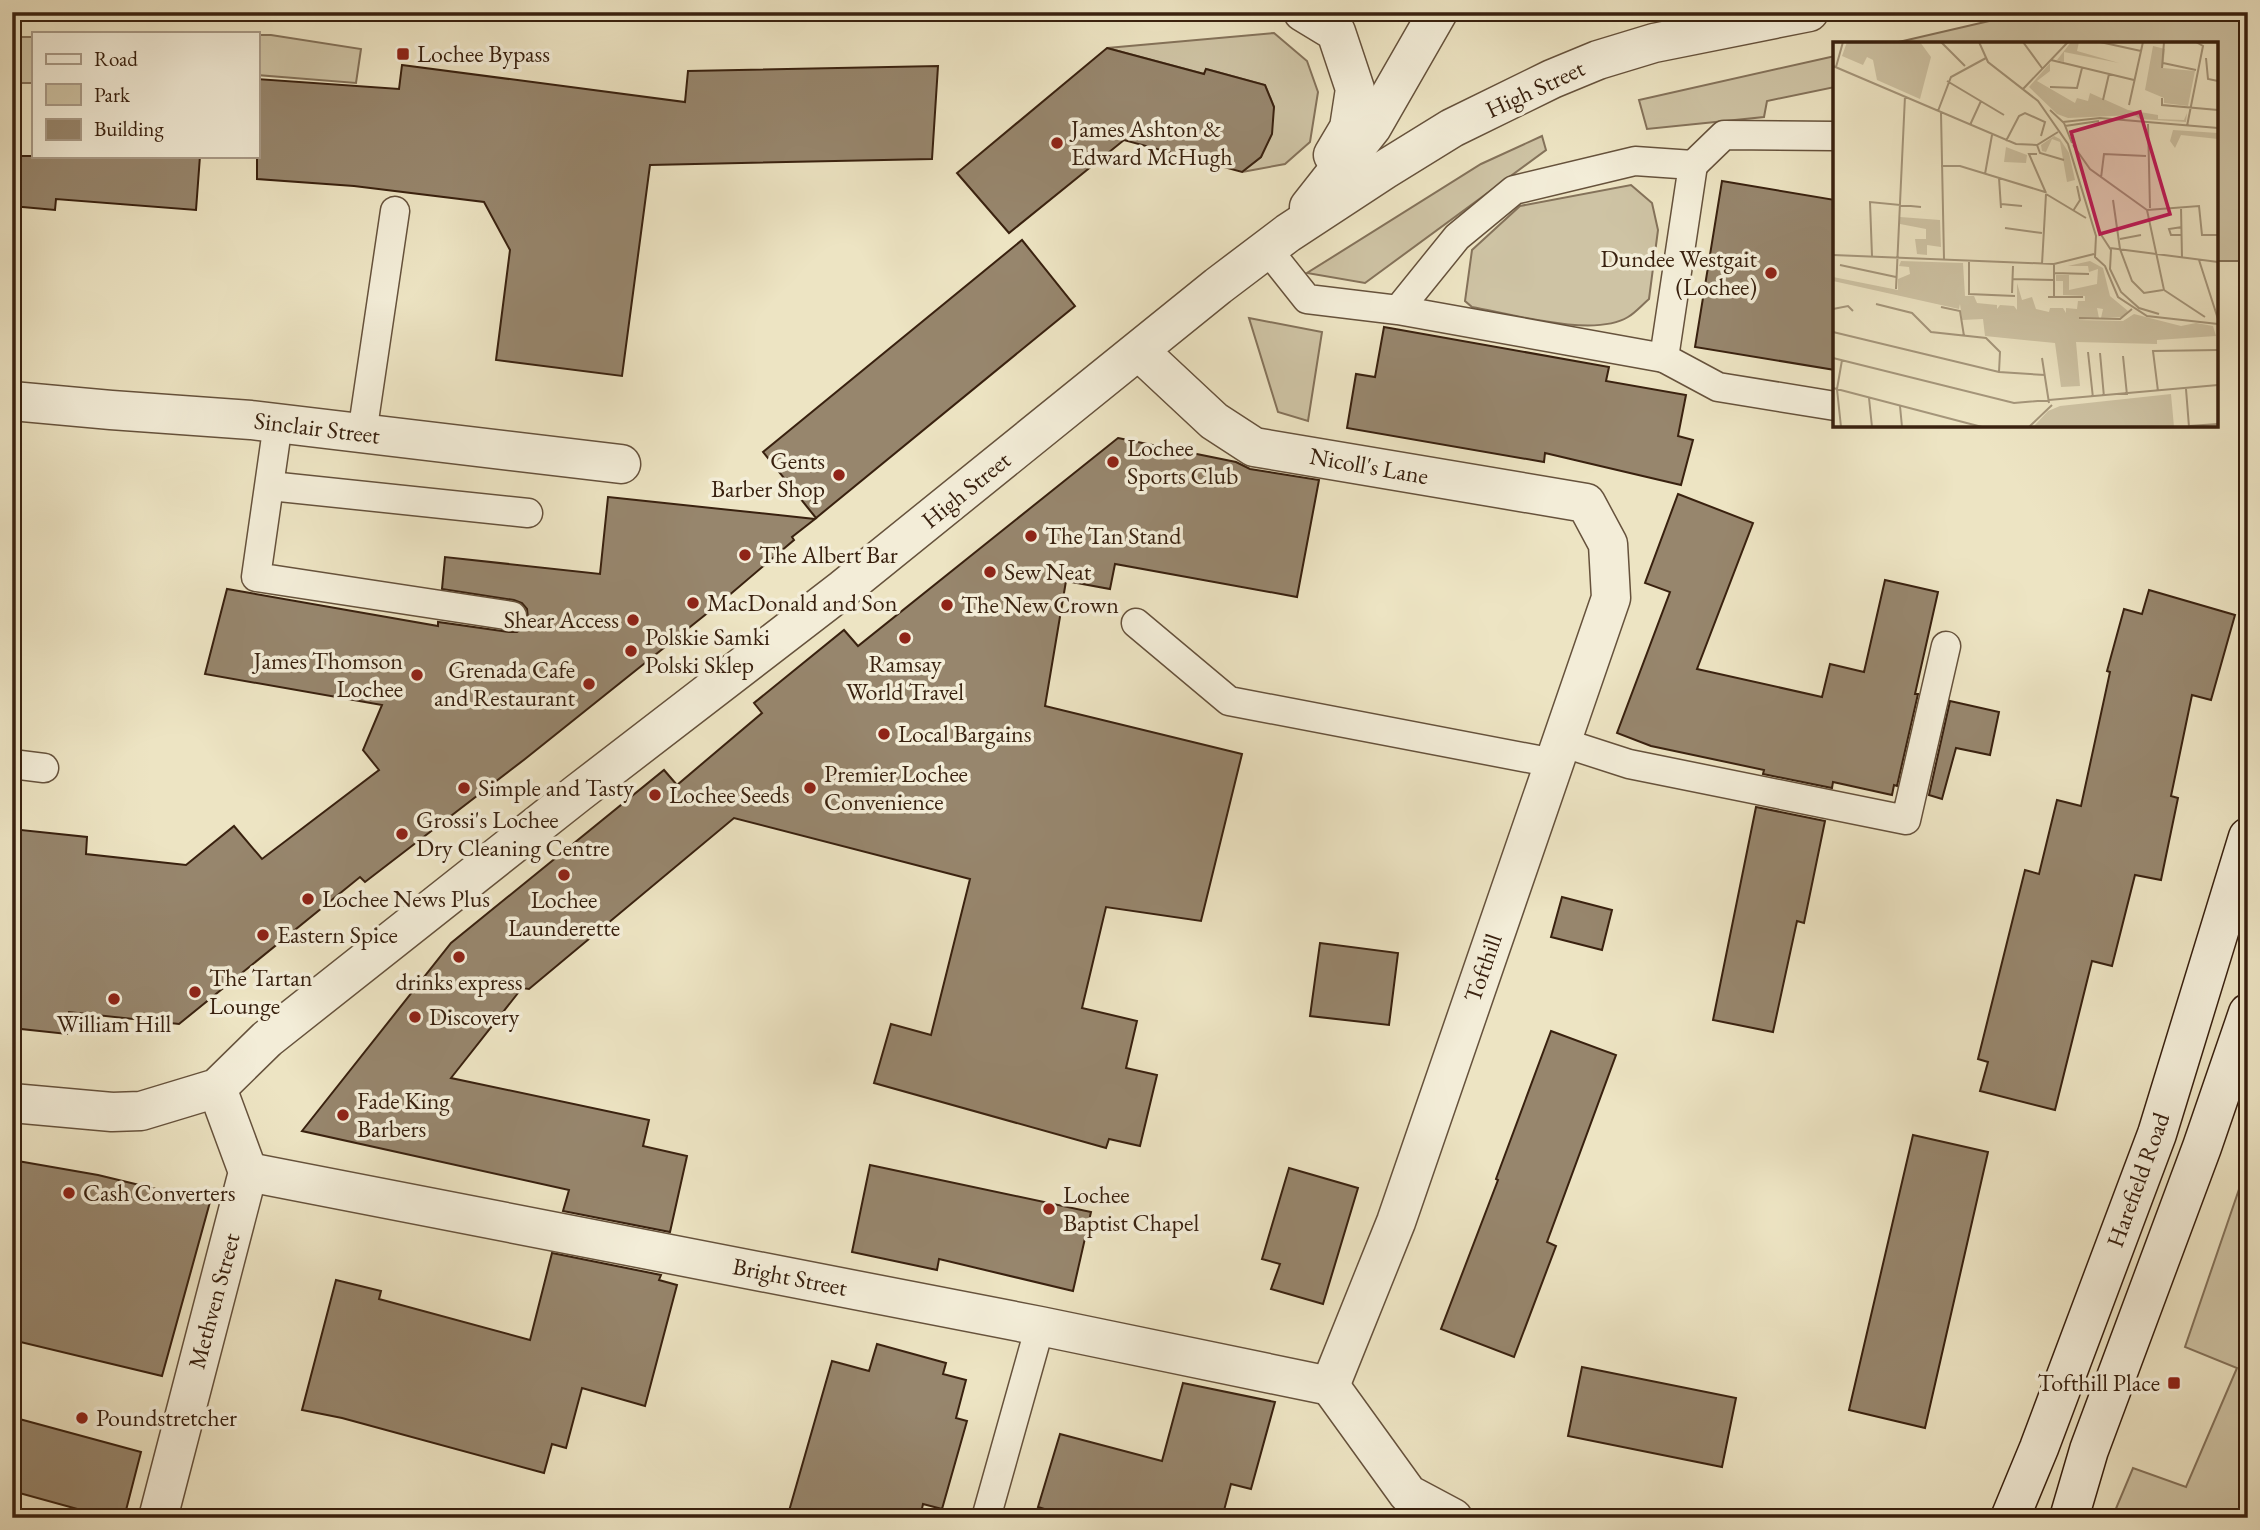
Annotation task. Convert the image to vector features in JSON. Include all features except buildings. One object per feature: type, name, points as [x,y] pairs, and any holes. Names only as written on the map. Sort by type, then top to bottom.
[{"type":"street","name":"High Street","points":[[1278,241],[1349,128],[1355,89],[1336,32],[1303,12]]},
{"type":"street","name":"High Street","points":[[1278,241],[1372,127],[1438,12]]},
{"type":"street","name":"High Street","points":[[12,1103],[113,1112],[141,1111],[217,1087],[267,1039],[578,793],[832,598],[1218,286],[1278,241],[1452,128],[1552,79],[1598,60],[1654,43],[1809,12]]},
{"type":"street","name":"Nicoll's Lane","points":[[1139,351],[1214,421],[1254,447],[1586,503],[1608,544]]},
{"type":"street","name":"Sinclair Street","points":[[12,401],[278,423],[621,464]]},
{"type":"street","name":"Tofthill","points":[[1331,1387],[1396,1222],[1611,598],[1608,544]]},
{"type":"street","name":"Harefield Road","points":[[2010,1518],[2157,1134],[2248,836]]},
{"type":"street","name":"Harefield Road","points":[[2069,1518],[2089,1450],[2202,1147],[2248,1013]]},
{"type":"street","points":[[217,1087],[248,1172]]},
{"type":"street","name":"Bright Street","points":[[248,1172],[1040,1326],[1331,1387]]},
{"type":"street","name":"Methven Street","points":[[158,1518],[248,1172]]},
{"type":"street","points":[[1331,1387],[1408,1494],[1453,1518]]},
{"type":"lane","points":[[1664,358],[1693,165],[1724,135],[1833,136]]},
{"type":"lane","points":[[1398,310],[1457,237],[1514,190],[1635,161],[1693,165]]},
{"type":"lane","points":[[362,434],[395,211]]},
{"type":"lane","points":[[1278,241],[1307,299],[1398,310],[1664,358],[1718,387],[1833,407]]},
{"type":"lane","points":[[278,423],[256,577],[512,616]]},
{"type":"lane","points":[[270,486],[528,513]]},
{"type":"lane","points":[[1136,623],[1229,701],[1629,764],[1906,820],[1946,646]]},
{"type":"lane","points":[[12,765],[44,768]]},
{"type":"lane","points":[[986,1518],[1040,1326]]},
{"type":"green space","points":[[2028,12],[2248,12],[2248,261],[2218,261],[2218,42],[1899,42]]},
{"type":"green space","points":[[1274,33],[1307,61],[1318,92],[1310,142],[1285,164],[1242,172],[1261,157],[1274,107],[1265,85],[1206,69],[1204,74],[1107,48]]},
{"type":"green space","points":[[259,35],[361,49],[356,83],[259,75]]},
{"type":"green space","points":[[12,37],[32,37],[32,83],[12,83]]},
{"type":"green space","points":[[1833,56],[1833,87],[1767,101],[1764,117],[1647,129],[1639,100]]},
{"type":"green space","points":[[1542,136],[1546,150],[1365,283],[1307,273],[1481,164]]},
{"type":"green space","points":[[1631,185],[1652,203],[1658,230],[1649,299],[1631,315],[1613,323],[1574,325],[1472,307],[1465,301],[1472,250],[1520,206]]},
{"type":"green space","points":[[1249,318],[1322,332],[1308,421],[1278,412]]},
{"type":"green space","points":[[2248,1163],[2248,1518],[2112,1518],[2133,1468],[2186,1487],[2237,1368],[2185,1347]]},
{"type":"place","name":"Lochee Bypass","points":[[403,54]]},
{"type":"place","name":"James Ashton & Edward McHugh","points":[[1057,143]]},
{"type":"place","name":"Dundee Westgait (Lochee)","points":[[1771,273]]},
{"type":"place","name":"Lochee Sports Club","points":[[1113,462]]},
{"type":"place","name":"Gents Barber Shop","points":[[839,475]]},
{"type":"place","name":"The Tan Stand","points":[[1031,536]]},
{"type":"place","name":"The Albert Bar","points":[[745,555]]},
{"type":"place","name":"Sew Neat","points":[[990,572]]},
{"type":"place","name":"MacDonald and Son","points":[[693,603]]},
{"type":"place","name":"The New Crown","points":[[947,605]]},
{"type":"place","name":"Shear Access","points":[[633,620]]},
{"type":"place","name":"Ramsay World Travel","points":[[905,638]]},
{"type":"place","name":"Polskie Samki Polski Sklep","points":[[631,651]]},
{"type":"place","name":"James Thomson Lochee","points":[[417,675]]},
{"type":"place","name":"Grenada Cafe and Restaurant","points":[[589,684]]},
{"type":"place","name":"Local Bargains","points":[[884,734]]},
{"type":"place","name":"Simple and Tasty","points":[[464,788]]},
{"type":"place","name":"Premier Lochee Convenience","points":[[810,788]]},
{"type":"place","name":"Lochee Seeds","points":[[655,795]]},
{"type":"place","name":"Grossi's Lochee Dry Cleaning Centre","points":[[402,834]]},
{"type":"place","name":"Lochee Launderette","points":[[564,875]]},
{"type":"place","name":"Lochee News Plus","points":[[308,899]]},
{"type":"place","name":"Eastern Spice","points":[[263,935]]},
{"type":"place","name":"drinks express","points":[[459,957]]},
{"type":"place","name":"The Tartan Lounge","points":[[195,992]]},
{"type":"place","name":"William Hill","points":[[114,999]]},
{"type":"place","name":"Discovery","points":[[415,1017]]},
{"type":"place","name":"Fade King Barbers","points":[[343,1115]]},
{"type":"place","name":"Cash Converters","points":[[69,1193]]},
{"type":"place","name":"Lochee Baptist Chapel","points":[[1049,1209]]},
{"type":"place","name":"Tofthill Place","points":[[2174,1383]]},
{"type":"place","name":"Poundstretcher","points":[[82,1418]]}]
